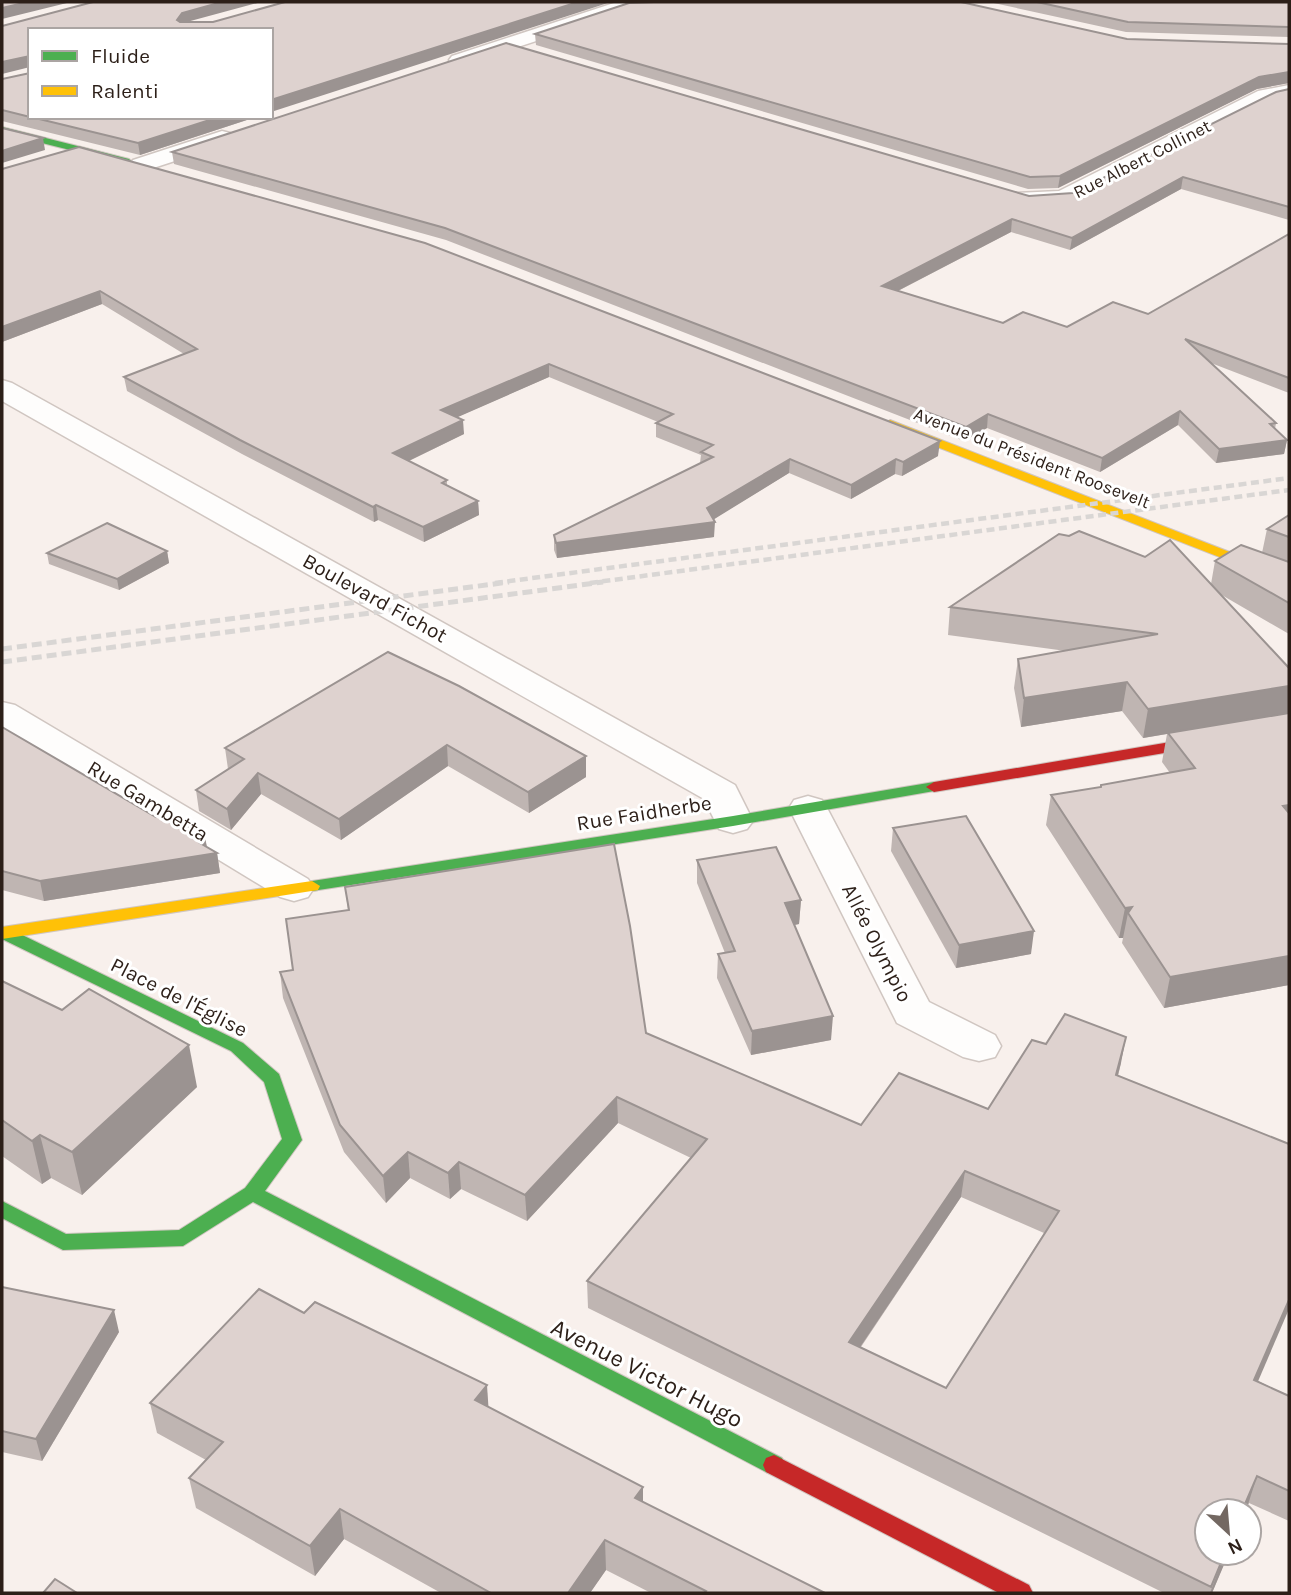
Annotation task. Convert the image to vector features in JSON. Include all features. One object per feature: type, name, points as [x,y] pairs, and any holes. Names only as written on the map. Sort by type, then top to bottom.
[{"type":"street","points":[[441,66],[638,3]]},
{"type":"street","points":[[506,45],[545,56]]},
{"type":"street","name":"Rue Albert Collinet","points":[[1000,191],[1027,199],[1063,198],[1266,96],[1289,91]]},
{"type":"street","points":[[2,130],[168,173]]},
{"type":"street","points":[[141,165],[244,131]]},
{"type":"street","points":[[35,163],[80,149]]},
{"type":"street","name":"Boulevard Fichot","points":[[2,388],[673,764],[721,793],[733,821]]},
{"type":"street","name":"Avenue du Président Roosevelt","points":[[873,417],[1289,580]]},
{"type":"street","name":"Rue Gambetta","points":[[2,713],[294,888]]},
{"type":"street","name":"Rue Faidherbe","points":[[3,933],[733,821],[1289,727]]},
{"type":"street","name":"Allée Olympio","points":[[808,808],[912,1012],[979,1046]]},
{"type":"street","name":"Place de l'Église","points":[[2,1209],[63,1242],[183,1238],[252,1193],[292,1140],[272,1079],[236,1046],[3,933]]},
{"type":"street","name":"Avenue Victor Hugo","points":[[252,1193],[1021,1593]]},
{"type":"building","points":[[2,2],[28,2],[2,8]]},
{"type":"building","points":[[93,2],[222,2],[182,13],[177,20],[213,22],[285,2],[578,2],[273,99],[273,28],[28,28],[28,56],[2,62],[2,26]]},
{"type":"building","points":[[961,2],[1127,39],[1289,44],[1289,72],[1259,77],[1060,176],[1030,177],[535,34],[629,3]]},
{"type":"building","points":[[1037,2],[1289,2],[1289,27],[1128,22]]},
{"type":"building","points":[[506,43],[1029,196],[1073,193],[1276,92],[1289,89],[1289,207],[1183,177],[1072,238],[1012,219],[882,286],[1003,323],[1023,312],[1067,327],[1113,302],[1148,314],[1289,234],[1289,378],[1185,339],[1276,423],[1270,424],[1287,440],[1219,449],[1180,411],[1102,458],[988,414],[966,427],[445,228],[172,152]]},
{"type":"building","points":[[28,73],[28,116],[2,110],[2,79]]},
{"type":"building","points":[[39,119],[213,119],[138,143]]},
{"type":"building","points":[[2,128],[43,138],[2,151]]},
{"type":"building","points":[[79,147],[425,243],[940,441],[903,462],[896,459],[851,485],[790,459],[707,508],[715,522],[556,543],[554,535],[713,457],[701,452],[713,445],[656,423],[673,414],[549,364],[441,410],[463,420],[393,453],[447,480],[442,483],[478,501],[423,527],[376,505],[373,507],[240,440],[124,377],[197,349],[100,291],[2,327],[2,169]]},
{"type":"building","points":[[1289,515],[1289,537],[1267,529]]},
{"type":"building","points":[[107,523],[167,551],[117,579],[47,553]]},
{"type":"building","points":[[1079,531],[1145,557],[1170,540],[1289,668],[1289,686],[1148,709],[1127,682],[1024,698],[1018,659],[1158,634],[950,607],[1059,534],[1069,536]]},
{"type":"building","points":[[1241,545],[1289,562],[1289,603],[1215,561]]},
{"type":"building","points":[[388,652],[459,686],[586,756],[528,792],[447,745],[339,819],[258,773],[227,809],[196,790],[244,759],[225,748]]},
{"type":"building","points":[[1289,713],[1289,805],[1283,806],[1289,813],[1289,956],[1170,977],[1128,913],[1132,907],[1125,908],[1051,795],[1195,768],[1168,733]]},
{"type":"building","points":[[2,727],[156,817],[164,812],[205,837],[200,843],[217,853],[40,881],[2,871]]},
{"type":"building","points":[[966,816],[1034,931],[959,945],[893,828]]},
{"type":"building","points":[[614,844],[646,1033],[861,1125],[899,1073],[988,1109],[1032,1040],[1046,1044],[1065,1014],[1126,1037],[1116,1075],[1289,1144],[1289,1300],[1254,1380],[1289,1396],[1289,1491],[1257,1476],[1248,1497],[1193,1497],[1193,1567],[1219,1567],[1211,1587],[587,1281],[707,1139],[617,1097],[525,1195],[459,1162],[448,1173],[408,1152],[383,1176],[340,1125],[280,972],[293,970],[286,919],[349,910],[345,887]],"holes":[[[965,1171],[1059,1211],[946,1388],[849,1342]]]},
{"type":"building","points":[[776,847],[801,900],[785,903],[833,1016],[752,1031],[718,954],[735,951],[697,860]]},
{"type":"building","points":[[2,981],[62,1010],[89,989],[189,1045],[72,1152],[40,1135],[32,1141],[2,1120]]},
{"type":"building","points":[[2,1287],[114,1310],[36,1439],[2,1431]]},
{"type":"building","points":[[259,1289],[304,1313],[315,1302],[487,1385],[475,1400],[643,1487],[635,1498],[825,1593],[704,1593],[706,1591],[605,1540],[568,1593],[491,1593],[340,1509],[310,1546],[189,1478],[223,1442],[150,1403]]},
{"type":"building","points":[[55,1579],[77,1593],[43,1593]]},
{"type":"railway","points":[[495,583],[1289,478]]},
{"type":"railway","points":[[590,583],[1289,490]]},
{"type":"railway","points":[[2,649],[509,582]]},
{"type":"railway","points":[[2,662],[603,582]]},
{"type":"traffic: fast","points":[[2,130],[126,161]]},
{"type":"traffic: fast","points":[[312,886],[934,787]]},
{"type":"traffic: fast","points":[[2,1209],[63,1242],[183,1238],[252,1193],[292,1140],[272,1079],[237,1047],[4,933]]},
{"type":"traffic: fast","points":[[252,1193],[774,1465]]},
{"type":"traffic: slow","points":[[890,424],[1289,580]]},
{"type":"traffic: slow","points":[[2,933],[312,886]]},
{"type":"traffic: jam","points":[[934,787],[1289,727]]},
{"type":"traffic: jam","points":[[774,1465],[1021,1593]]}]
